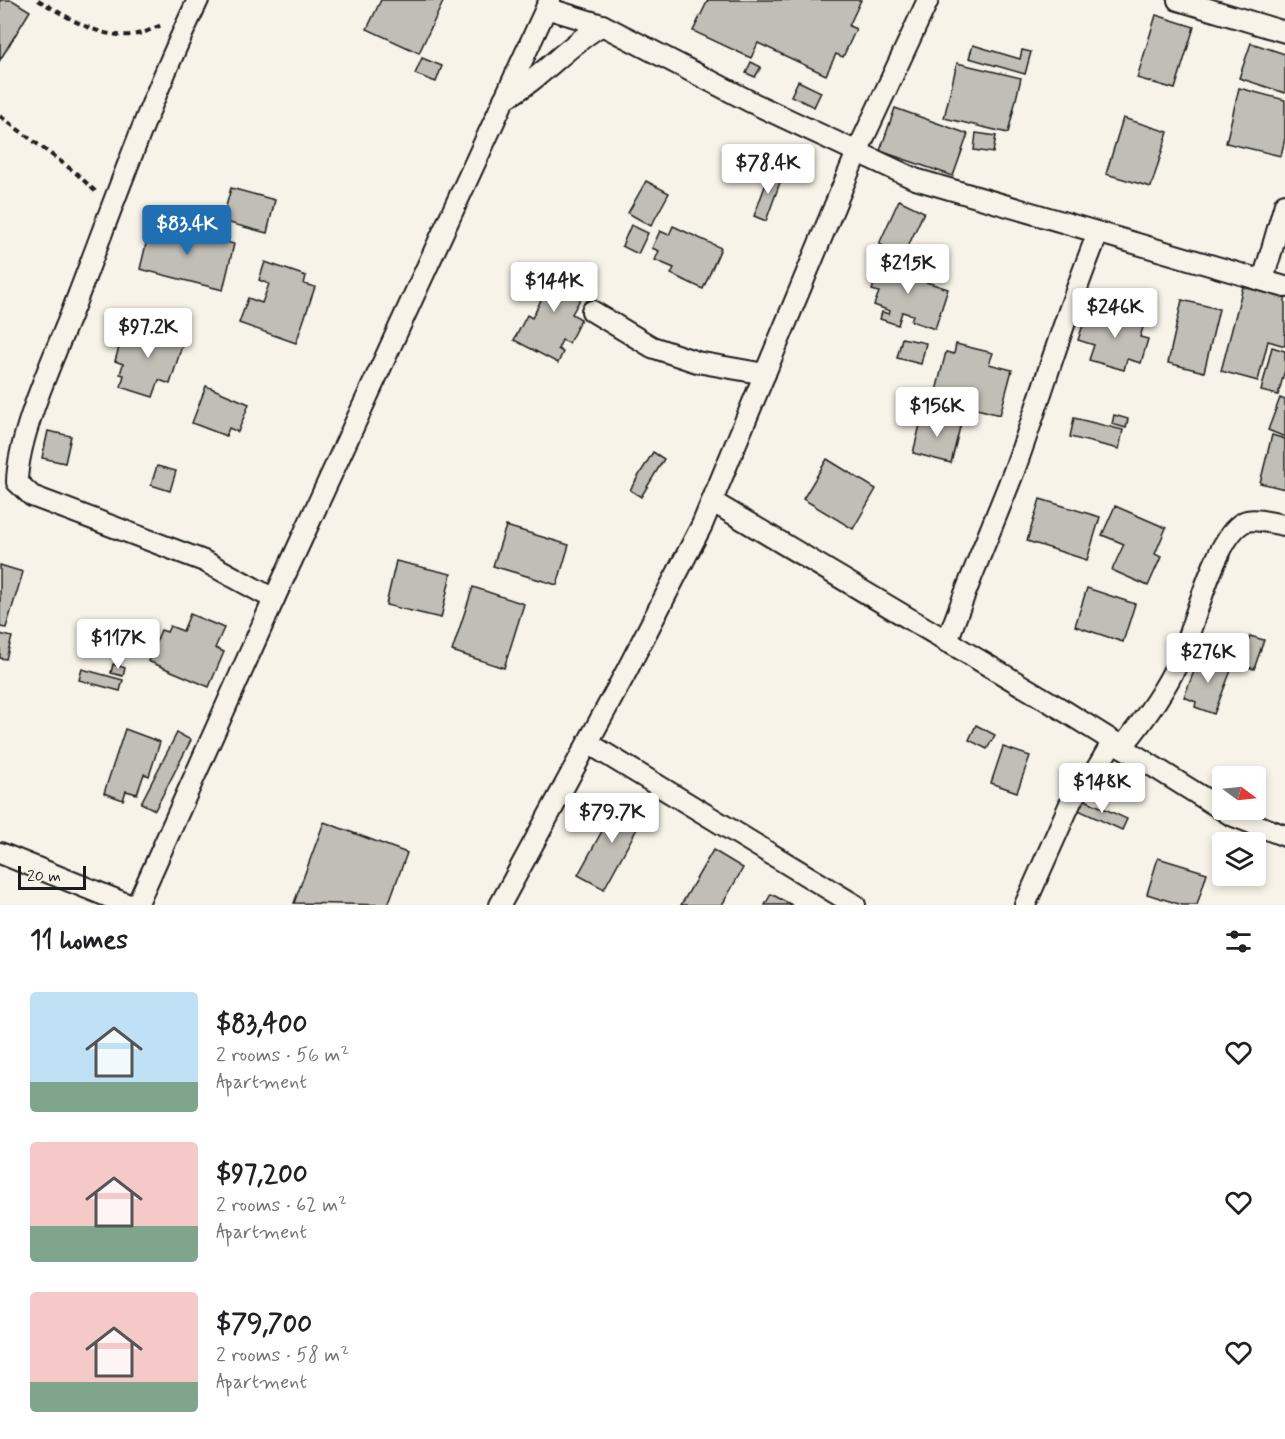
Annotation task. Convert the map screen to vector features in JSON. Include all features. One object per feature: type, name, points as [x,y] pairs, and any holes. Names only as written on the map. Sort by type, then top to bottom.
[{"type":"street","points":[[500,905],[588,743],[713,502],[857,152],[928,0]]},
{"type":"street","points":[[1178,0],[1284,28]]},
{"type":"street","points":[[137,905],[274,599],[548,4],[602,25],[915,179],[1285,287]]},
{"type":"street","points":[[194,8],[157,91],[41,390],[18,464],[9,482],[32,496],[204,561],[274,599]]},
{"type":"street","points":[[504,99],[522,89],[582,37],[602,25]]},
{"type":"street","points":[[1263,280],[1285,204]]},
{"type":"street","points":[[947,642],[1013,472],[1071,298],[1098,233]]},
{"type":"street","points":[[592,311],[652,347],[696,362],[765,374]]},
{"type":"street","points":[[713,502],[1118,744],[1231,815],[1285,836]]},
{"type":"street","points":[[1025,905],[1073,796],[1118,744],[1152,710],[1165,687],[1180,657],[1222,547],[1236,528],[1251,520],[1285,525]]},
{"type":"street","points":[[588,743],[855,905]]},
{"type":"street","points":[[0,854],[129,905]]},
{"type":"path","points":[[38,0],[78,23],[108,34],[141,33],[194,8]]},
{"type":"path","points":[[0,116],[76,173],[112,207]]},
{"type":"building","points":[[0,0],[12,0],[30,11],[0,60]]},
{"type":"building","points":[[381,0],[444,0],[419,53],[367,29]]},
{"type":"building","points":[[708,0],[861,0],[849,26],[856,29],[843,57],[836,54],[826,75],[758,43],[751,58],[693,31]]},
{"type":"building","points":[[1156,15],[1194,27],[1175,89],[1137,78]]},
{"type":"building","points":[[1251,43],[1285,54],[1285,93],[1239,78]]},
{"type":"building","points":[[973,45],[1020,59],[1022,50],[1031,52],[1025,74],[969,58]]},
{"type":"building","points":[[422,58],[442,66],[436,82],[415,74]]},
{"type":"building","points":[[751,62],[761,67],[755,77],[746,73]]},
{"type":"building","points":[[957,63],[1021,78],[1008,133],[944,118]]},
{"type":"building","points":[[798,81],[821,92],[814,107],[791,96]]},
{"type":"building","points":[[1239,88],[1285,100],[1285,138],[1281,156],[1226,143]]},
{"type":"building","points":[[895,108],[968,134],[953,176],[880,151]]},
{"type":"building","points":[[1123,118],[1168,132],[1151,187],[1106,174]]},
{"type":"building","points":[[976,133],[996,136],[993,153],[974,150]]},
{"type":"building","points":[[771,170],[783,174],[766,221],[754,216]]},
{"type":"building","points":[[646,181],[669,193],[651,226],[628,213]]},
{"type":"building","points":[[231,188],[275,200],[267,233],[222,221]]},
{"type":"building","points":[[899,200],[924,212],[904,255],[879,244]]},
{"type":"building","points":[[151,223],[234,244],[223,290],[140,269]]},
{"type":"building","points":[[631,225],[648,233],[638,254],[622,246]]},
{"type":"building","points":[[673,226],[721,248],[703,289],[671,274],[674,268],[655,260],[659,251],[652,248],[660,231],[669,235]]},
{"type":"building","points":[[893,259],[923,269],[920,280],[948,289],[935,329],[911,321],[913,315],[902,312],[898,325],[880,319],[882,312],[889,314],[890,311],[874,305],[879,292],[872,290],[880,266],[889,270]]},
{"type":"building","points":[[265,262],[306,276],[304,284],[315,287],[296,343],[239,323],[248,298],[262,303],[269,284],[259,280]]},
{"type":"building","points":[[558,264],[596,284],[589,297],[583,294],[572,314],[581,319],[569,343],[562,340],[558,349],[563,352],[558,363],[514,340],[527,315],[532,318],[542,298],[532,292],[541,274],[550,279]]},
{"type":"building","points":[[1243,287],[1285,298],[1285,346],[1268,341],[1258,381],[1221,371]]},
{"type":"building","points":[[1182,300],[1219,309],[1204,372],[1168,363]]},
{"type":"building","points":[[1111,311],[1145,321],[1140,337],[1148,339],[1141,363],[1127,359],[1124,370],[1089,360],[1094,345],[1078,340],[1085,319],[1094,321],[1096,314],[1109,318]]},
{"type":"building","points":[[137,322],[145,325],[142,331],[158,336],[160,329],[185,336],[170,384],[159,380],[153,397],[121,387],[124,375],[120,374],[123,364],[115,361],[124,330],[133,333]]},
{"type":"building","points":[[902,338],[926,343],[921,364],[897,358]]},
{"type":"building","points":[[956,344],[993,353],[989,364],[1012,370],[1000,415],[954,403],[956,396],[936,391],[946,352],[954,354]]},
{"type":"building","points":[[1272,347],[1285,351],[1285,370],[1278,395],[1261,391]]},
{"type":"building","points":[[206,386],[249,404],[238,432],[229,428],[226,436],[192,423]]},
{"type":"building","points":[[1280,398],[1285,400],[1285,437],[1268,430]]},
{"type":"building","points":[[923,413],[961,423],[951,463],[913,453]]},
{"type":"building","points":[[1114,415],[1128,419],[1126,428],[1112,424]]},
{"type":"building","points":[[1074,418],[1123,430],[1119,449],[1070,437]]},
{"type":"building","points":[[48,431],[71,436],[65,463],[42,458]]},
{"type":"building","points":[[1272,435],[1285,439],[1285,489],[1260,483]]},
{"type":"building","points":[[653,452],[664,459],[641,497],[630,490]]},
{"type":"building","points":[[827,459],[876,489],[853,529],[803,499]]},
{"type":"building","points":[[157,466],[176,471],[170,491],[151,485]]},
{"type":"building","points":[[1040,499],[1100,517],[1087,560],[1027,541]]},
{"type":"building","points":[[1115,506],[1166,528],[1155,554],[1161,557],[1148,586],[1112,570],[1124,544],[1102,535]]},
{"type":"building","points":[[506,526],[569,545],[557,585],[493,566]]},
{"type":"building","points":[[396,561],[451,574],[441,618],[386,605]]},
{"type":"building","points":[[0,565],[23,572],[6,628],[0,627]]},
{"type":"building","points":[[473,587],[524,604],[504,668],[452,651]]},
{"type":"building","points":[[1087,588],[1135,604],[1123,642],[1075,626]]},
{"type":"building","points":[[190,614],[224,628],[215,648],[224,652],[209,687],[148,661],[161,630],[167,632],[170,626],[183,631]]},
{"type":"building","points":[[0,634],[12,637],[6,659],[0,658]]},
{"type":"building","points":[[1250,636],[1264,640],[1254,669],[1240,664]]},
{"type":"building","points":[[1200,656],[1232,668],[1214,714],[1195,707],[1196,702],[1184,697]]},
{"type":"building","points":[[113,664],[125,668],[123,676],[111,673]]},
{"type":"building","points":[[82,669],[123,680],[120,691],[79,680]]},
{"type":"building","points":[[976,725],[995,735],[987,749],[969,740]]},
{"type":"building","points":[[125,729],[160,742],[149,776],[144,774],[137,794],[126,791],[123,800],[104,793]]},
{"type":"building","points":[[177,733],[191,740],[155,810],[141,803]]},
{"type":"building","points":[[1003,747],[1030,756],[1017,792],[991,783]]},
{"type":"building","points":[[1081,798],[1127,819],[1122,830],[1076,809]]},
{"type":"building","points":[[619,800],[645,814],[604,889],[578,875]]},
{"type":"building","points":[[324,822],[407,853],[388,905],[294,903]]},
{"type":"building","points":[[713,850],[743,868],[722,905],[681,905]]},
{"type":"building","points":[[1158,858],[1207,873],[1197,905],[1182,905],[1147,894]]},
{"type":"building","points":[[771,894],[792,905],[765,905]]}]
